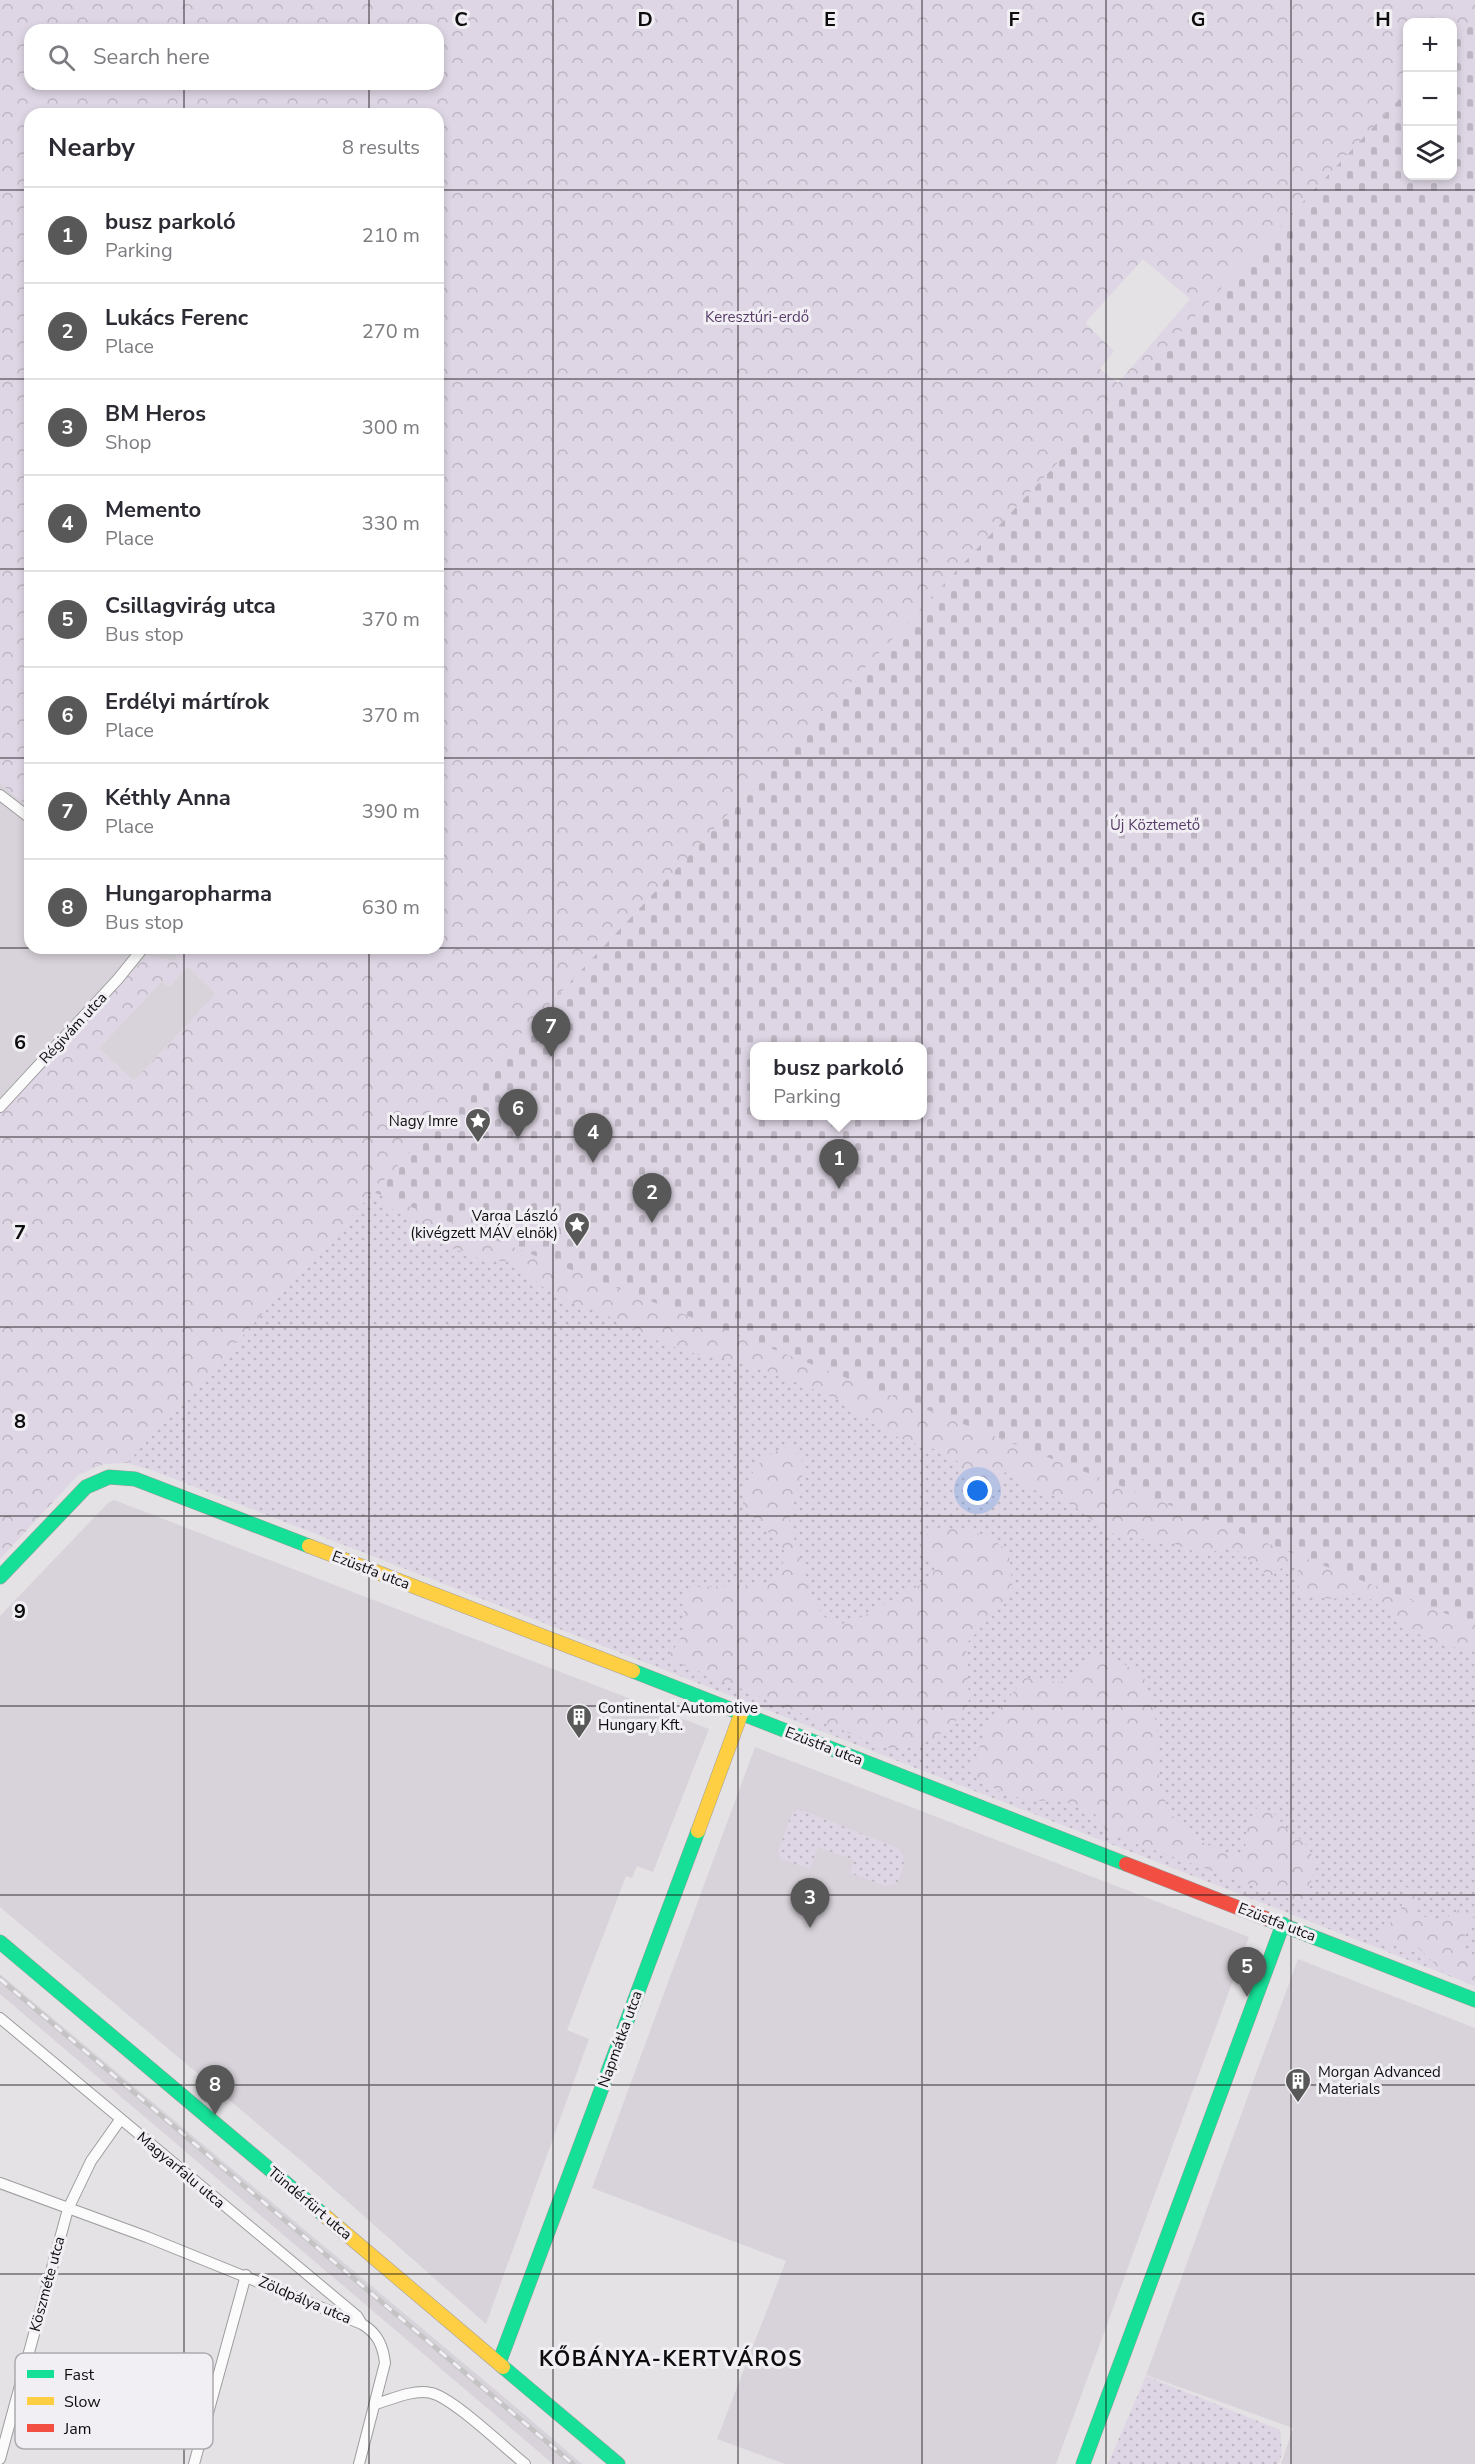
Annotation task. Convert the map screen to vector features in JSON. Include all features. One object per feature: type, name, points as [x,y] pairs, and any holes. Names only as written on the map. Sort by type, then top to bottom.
[{"type":"street","points":[[0,795],[24,813]]},
{"type":"street","name":"Régivám utca","points":[[0,1107],[138,954]]},
{"type":"street","name":"Ezüstfa utca","points":[[0,1577],[78,1494],[103,1478],[135,1479],[1475,2000]]},
{"type":"street","name":"Napmátka utca","points":[[499,2363],[741,1714]]},
{"type":"street","points":[[1083,2464],[1282,1924]]},
{"type":"street","name":"Tündérfürt utca","points":[[0,1942],[618,2464]]},
{"type":"street","name":"Magyarfalu utca","points":[[0,2018],[357,2316],[362,2324]]},
{"type":"street","name":"Köszméte utca","points":[[29,2353],[68,2209],[92,2161],[120,2120]]},
{"type":"street","name":"Zöldpálya utca","points":[[0,2183],[246,2275],[362,2324],[376,2335],[384,2357],[384,2374],[359,2464]]},
{"type":"street","points":[[213,2395],[246,2275]]},
{"type":"street","points":[[376,2404],[420,2392],[442,2397],[524,2464]]},
{"type":"street","name":"Köszméte utca","points":[[0,2458],[15,2403]]},
{"type":"street","points":[[194,2464],[198,2449]]},
{"type":"shaded area","points":[[0,783],[24,803],[24,954],[176,954],[177,961],[147,956],[0,1112]]},
{"type":"shaded area","points":[[188,967],[216,994],[134,1081],[99,1048],[162,981],[169,987]]},
{"type":"shaded area","points":[[114,1500],[709,1729],[653,1872],[637,1866],[632,1878],[626,1876],[567,2030],[589,2039],[486,2324],[304,2163],[0,1907],[0,1616],[108,1503]]},
{"type":"shaded area","points":[[755,1747],[1249,1937],[1056,2464],[785,2464],[717,2439],[786,2261],[592,2188]]},
{"type":"shaded area","points":[[1298,1959],[1475,2028],[1475,2464],[1281,2464],[1293,2428],[1146,2375]]},
{"type":"shaded area","points":[[0,1974],[582,2464],[553,2464],[0,1994]]},
{"type":"green space","name":"Keresztúri-erdő","points":[[0,0],[1475,0],[1475,20],[1457,40],[1457,18],[1403,18],[1403,95],[373,1192],[127,1463],[104,1464],[78,1475],[0,1559],[0,1112],[147,956],[177,961],[176,954],[444,954],[444,108],[24,108],[24,803],[0,783]],"holes":[[[1143,259],[1190,299],[1118,383],[1100,369],[1114,351],[1085,323]],[[188,967],[216,994],[134,1081],[99,1048],[162,981],[169,987]]]},
{"type":"green space","name":"Új Köztemető","points":[[1475,20],[1475,1625],[373,1192],[1403,95],[1403,180],[1457,180],[1457,40]]},
{"type":"green space","points":[[373,1192],[1475,1625],[1475,1986],[154,1471],[127,1463]]},
{"type":"green space","points":[[391,1193],[1475,1623],[1475,1651],[1445,1646],[1403,1627],[1388,1610],[1359,1592],[1333,1599],[1299,1595],[1298,1566],[1287,1564],[1270,1577],[1238,1551],[1225,1548],[1203,1555],[1175,1544],[1115,1535],[1063,1497],[1029,1489],[1021,1478],[1005,1472],[989,1499],[967,1486],[963,1465],[939,1450],[895,1436],[837,1399],[773,1373],[729,1360],[687,1352],[648,1337],[600,1312],[574,1304],[544,1288],[520,1268],[506,1261],[486,1261],[446,1246],[432,1228],[383,1205]]},
{"type":"green space","points":[[793,1444],[805,1467],[789,1519],[811,1600],[828,1621],[841,1624],[856,1620],[931,1579],[935,1568],[920,1543],[928,1533],[941,1527],[988,1535],[1009,1553],[1013,1593],[966,1644],[969,1700],[965,1712],[946,1731],[913,1747],[886,1748],[666,1658],[679,1641],[684,1628],[683,1592],[696,1587],[767,1585],[782,1565],[784,1552],[782,1546],[755,1519],[742,1502],[749,1480],[758,1465],[772,1454]]},
{"type":"green space","points":[[1095,1655],[1110,1655],[1144,1677],[1155,1716],[1160,1790],[1172,1815],[1191,1837],[1232,1856],[1245,1851],[1247,1826],[1257,1808],[1277,1815],[1285,1827],[1303,1842],[1312,1855],[1313,1872],[1304,1904],[1109,1834],[1094,1813],[1083,1808],[1059,1800],[1033,1801],[1003,1794],[971,1773],[987,1724],[1025,1678],[1065,1682],[1078,1674]]},
{"type":"green space","points":[[799,1809],[898,1848],[904,1861],[897,1884],[885,1886],[850,1873],[854,1860],[818,1847],[810,1869],[781,1859],[778,1851],[792,1813]]},
{"type":"green space","points":[[1405,1887],[1414,1889],[1416,1913],[1440,1923],[1458,1910],[1475,1913],[1459,1948],[1475,1959],[1475,1986],[1445,1974],[1417,1946],[1407,1951],[1379,1939],[1380,1931],[1400,1915]]},
{"type":"green space","points":[[1146,2376],[1280,2430],[1282,2454],[1278,2464],[1108,2464]]},
{"type":"railway","points":[[0,1979],[573,2464]]},
{"type":"traffic: fast","points":[[0,1577],[86,1487],[109,1477],[135,1479],[309,1546]]},
{"type":"traffic: fast","points":[[633,1671],[1126,1864]]},
{"type":"traffic: fast","points":[[499,2363],[698,1831]]},
{"type":"traffic: fast","points":[[1267,1919],[1475,2000]]},
{"type":"traffic: fast","points":[[1083,2464],[1283,1924]]},
{"type":"traffic: fast","points":[[0,1942],[325,2216]]},
{"type":"traffic: fast","points":[[503,2367],[618,2464]]},
{"type":"traffic: slow","points":[[309,1546],[633,1671]]},
{"type":"traffic: slow","points":[[698,1831],[741,1714]]},
{"type":"traffic: slow","points":[[325,2216],[503,2367]]},
{"type":"traffic: jam","points":[[1126,1864],[1267,1919]]},
{"type":"place","name":"Kéthly Anna","points":[[551,1057]]},
{"type":"place","name":"Erdélyi mártírok","points":[[518,1139]]},
{"type":"place","name":"Nagy Imre","points":[[478,1144]]},
{"type":"place","name":"Memento","points":[[593,1163]]},
{"type":"place","name":"busz parkoló","points":[[839,1189]]},
{"type":"place","name":"Lukács Ferenc","points":[[652,1223]]},
{"type":"place","name":"Varga László (kivégzett MÁV elnök)","points":[[577,1248]]},
{"type":"place","name":"Continental Automotive Hungary Kft.","points":[[579,1740]]},
{"type":"place","name":"BM Heros","points":[[810,1928]]},
{"type":"place","name":"Csillagvirág utca","points":[[1247,1997]]},
{"type":"place","name":"Morgan Advanced Materials","points":[[1298,2104]]},
{"type":"place","name":"Hungaropharma","points":[[215,2115]]},
{"type":"district","name":"KŐBÁNYA-KERTVÁROS","points":[[671,2359]]}]
